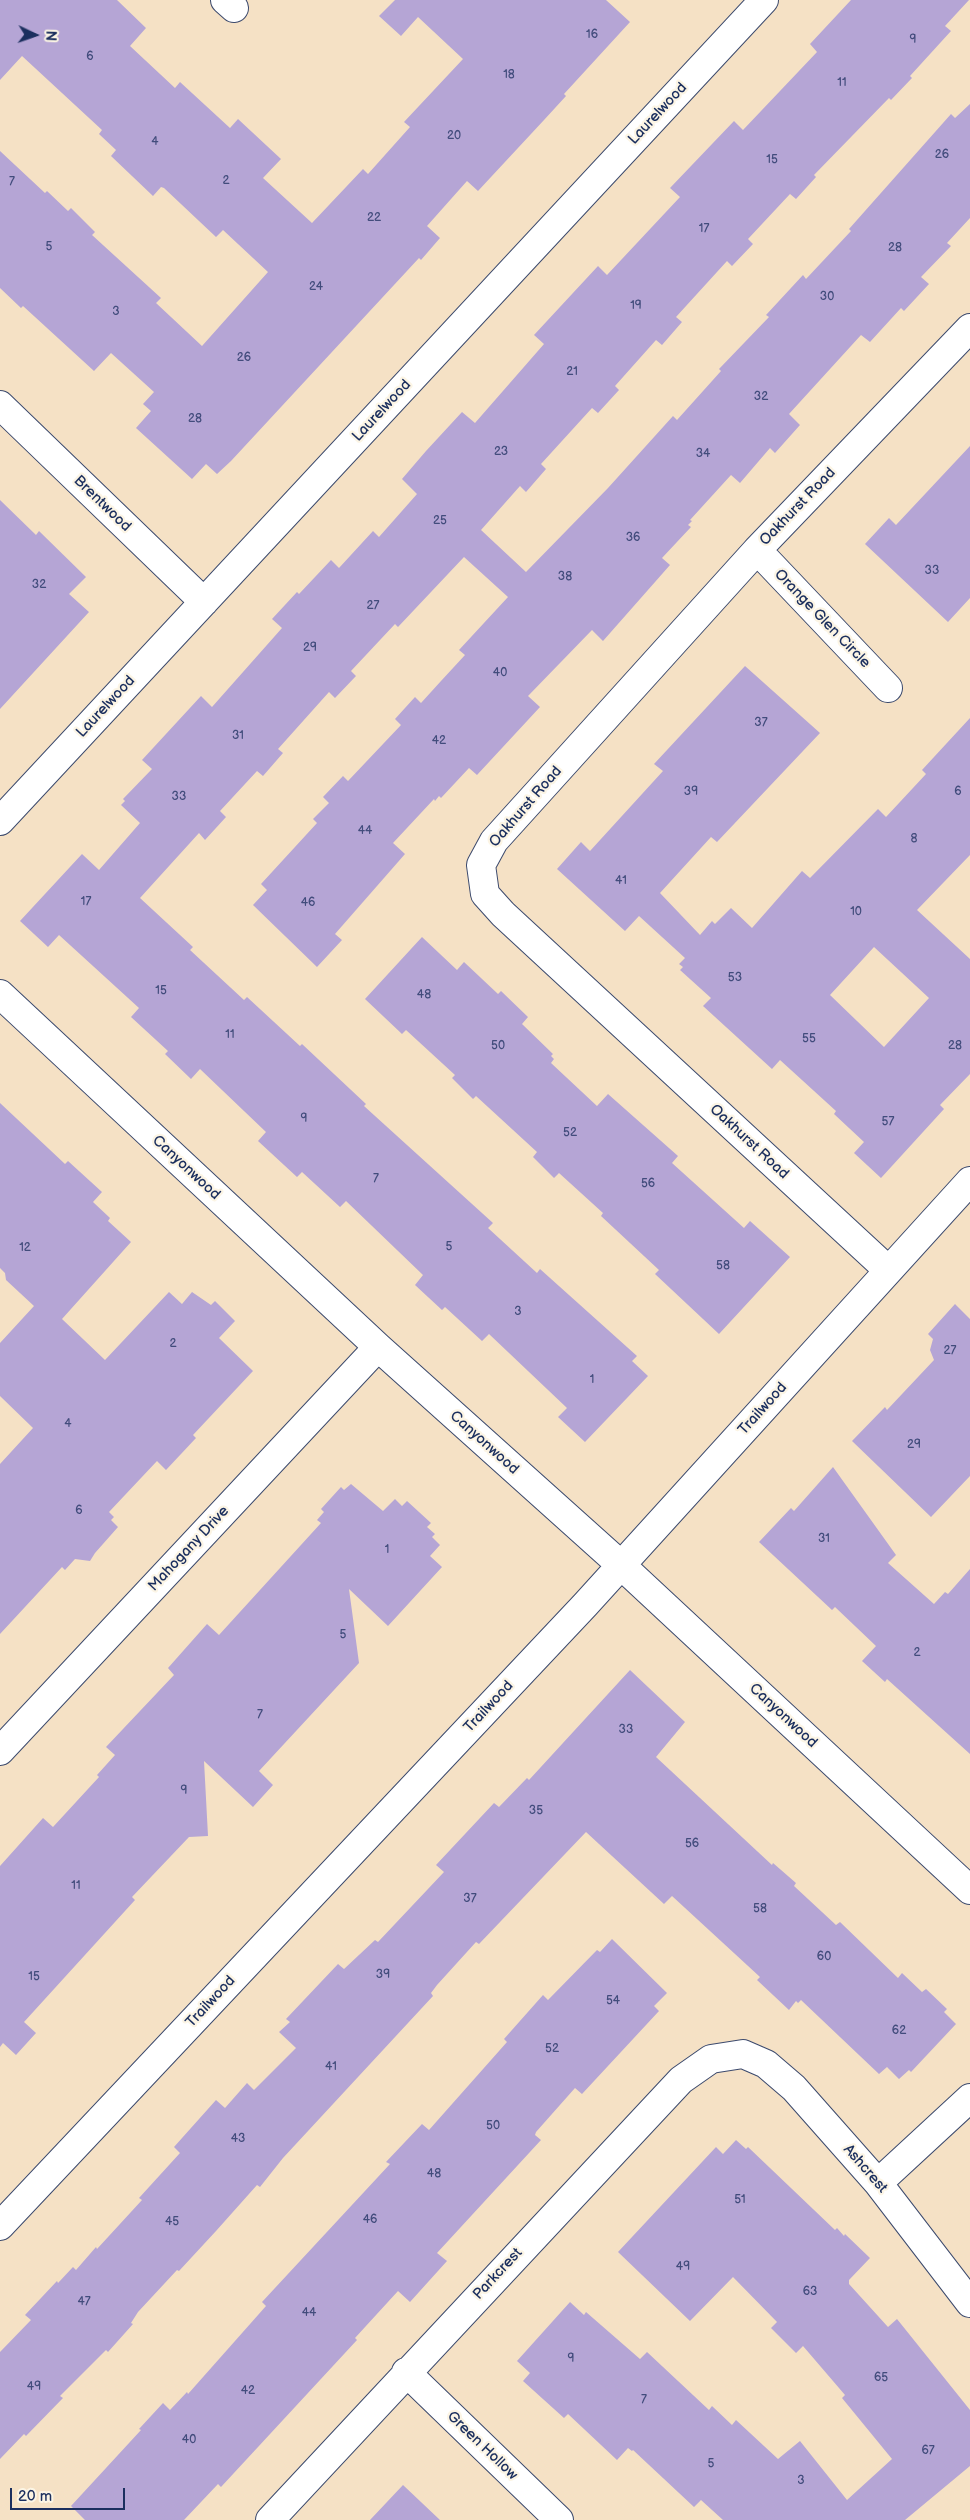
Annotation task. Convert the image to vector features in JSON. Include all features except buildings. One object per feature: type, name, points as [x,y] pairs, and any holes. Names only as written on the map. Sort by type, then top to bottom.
[{"type":"street","name":"Laurelwood","points":[[0,821],[764,0]]},
{"type":"street","name":"Oakhurst Road","points":[[888,1270],[503,914],[485,894],[481,865],[494,842],[757,550],[970,328]]},
{"type":"street","name":"Brentwood","points":[[0,405],[204,602]]},
{"type":"street","name":"Orange Glen Circle","points":[[757,550],[888,688]]},
{"type":"street","name":"Canyonwood","points":[[0,994],[378,1347],[622,1566],[970,1890]]},
{"type":"street","name":"Trailwood","points":[[0,2226],[622,1566],[970,1181]]},
{"type":"street","name":"Mahogany Drive","points":[[0,1751],[378,1347]]},
{"type":"street","name":"Ashcrest","points":[[743,2054],[766,2064],[794,2088],[878,2183],[970,2303]]},
{"type":"street","name":"Parkcrest","points":[[270,2520],[406,2372],[681,2080],[711,2059],[743,2054]]},
{"type":"street","points":[[878,2183],[970,2098]]},
{"type":"street","name":"Green Hollow","points":[[406,2372],[558,2520]]}]
